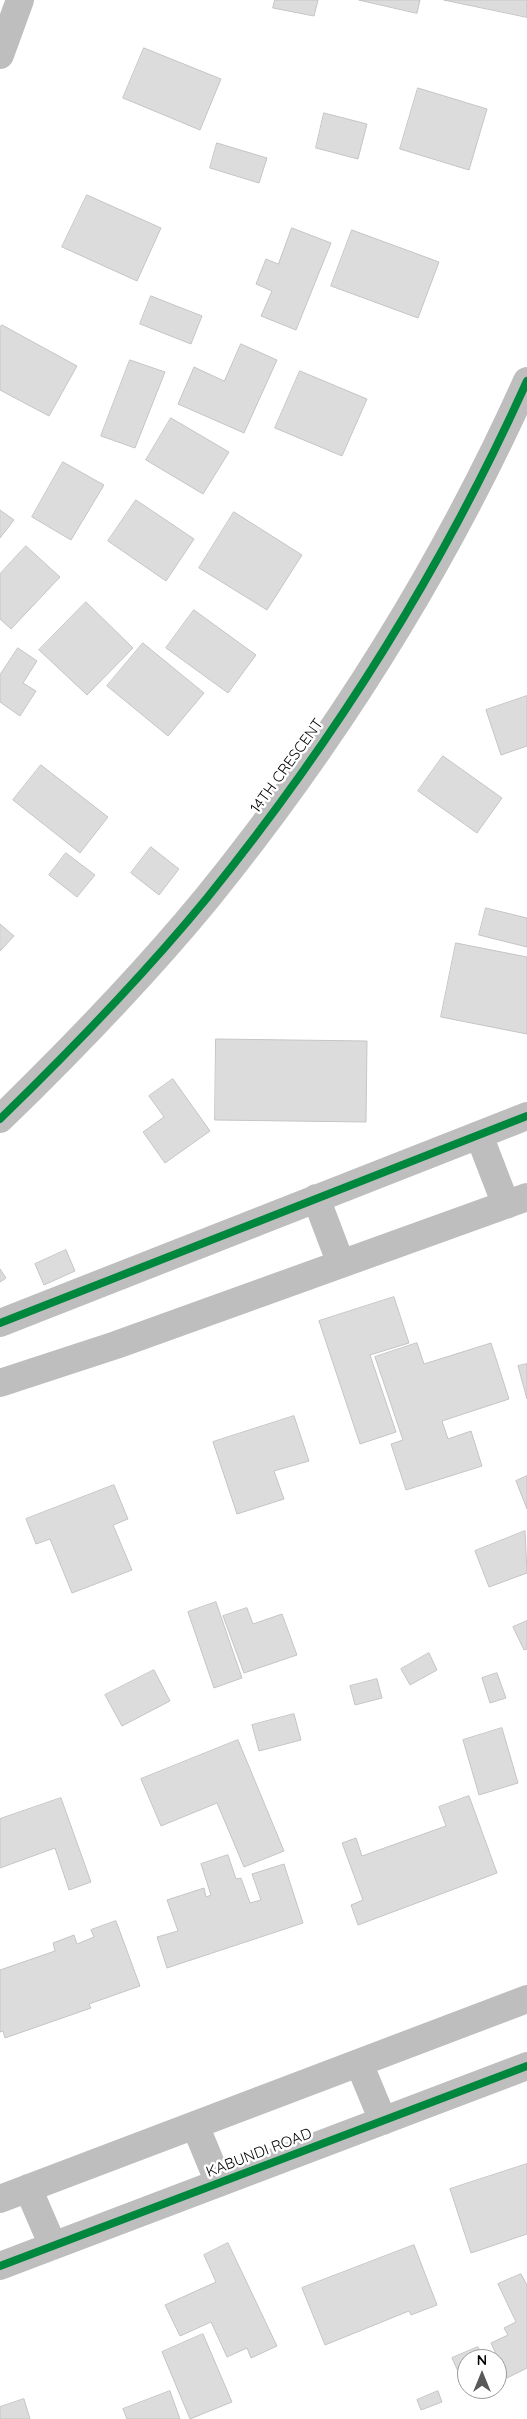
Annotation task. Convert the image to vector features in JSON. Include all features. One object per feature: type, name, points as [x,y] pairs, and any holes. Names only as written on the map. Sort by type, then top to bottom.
[{"type":"street","points":[[0,55],[20,0]]},
{"type":"street","name":"14TH CRESCENT","points":[[0,1119],[86,1034],[200,906],[316,754],[414,601],[500,441],[527,381]]},
{"type":"street","points":[[0,1323],[527,1116]]},
{"type":"street","points":[[0,1384],[116,1346],[516,1201],[479,1135]]},
{"type":"street","points":[[316,1198],[341,1264]]},
{"type":"street","points":[[0,2199],[527,1999]]},
{"type":"street","points":[[359,2063],[382,2121]]},
{"type":"street","name":"KABUNDI ROAD","points":[[0,2266],[527,2066]]},
{"type":"street","points":[[195,2125],[219,2183]]},
{"type":"street","points":[[28,2188],[52,2246]]},
{"type":"building","points":[[275,0],[318,0],[314,16],[273,8]]},
{"type":"building","points":[[359,0],[420,0],[417,13]]},
{"type":"building","points":[[444,0],[527,0],[527,17]]},
{"type":"building","points":[[144,48],[221,79],[200,130],[123,98]]},
{"type":"building","points":[[418,88],[487,109],[469,170],[400,149]]},
{"type":"building","points":[[324,113],[367,124],[358,159],[316,148]]},
{"type":"building","points":[[217,143],[267,158],[259,183],[210,168]]},
{"type":"building","points":[[87,195],[161,228],[137,281],[62,247]]},
{"type":"building","points":[[292,228],[331,243],[296,330],[261,316],[272,291],[256,284],[266,259],[278,264]]},
{"type":"building","points":[[352,230],[439,262],[418,318],[331,286]]},
{"type":"building","points":[[151,296],[202,316],[191,344],[140,324]]},
{"type":"building","points":[[2,325],[77,366],[49,416],[0,390],[0,328]]},
{"type":"building","points":[[241,344],[277,360],[244,433],[178,404],[194,367],[224,381]]},
{"type":"building","points":[[130,360],[165,372],[135,448],[101,436]]},
{"type":"building","points":[[300,371],[367,399],[342,456],[275,428]]},
{"type":"building","points":[[171,418],[229,452],[203,494],[146,460]]},
{"type":"building","points":[[63,462],[104,485],[71,540],[32,517]]},
{"type":"building","points":[[136,500],[194,539],[166,581],[108,541]]},
{"type":"building","points":[[0,510],[14,520],[0,538]]},
{"type":"building","points":[[234,512],[302,555],[267,610],[199,568]]},
{"type":"building","points":[[26,546],[60,577],[11,629],[0,619],[0,574]]},
{"type":"building","points":[[86,602],[133,648],[87,695],[39,650]]},
{"type":"building","points":[[194,610],[256,655],[228,693],[166,648]]},
{"type":"building","points":[[143,643],[204,693],[168,736],[107,686]]},
{"type":"building","points":[[18,648],[37,661],[23,683],[36,691],[20,716],[0,702],[0,675]]},
{"type":"building","points":[[527,696],[527,746],[501,755],[486,710]]},
{"type":"building","points":[[443,756],[502,798],[477,833],[418,791]]},
{"type":"building","points":[[41,765],[108,817],[80,853],[13,800]]},
{"type":"building","points":[[151,847],[179,869],[159,895],[131,873]]},
{"type":"building","points":[[66,853],[95,875],[77,897],[49,875]]},
{"type":"building","points":[[486,908],[527,918],[527,947],[479,935]]},
{"type":"building","points":[[0,924],[14,936],[0,951]]},
{"type":"building","points":[[456,943],[527,957],[527,1034],[441,1017]]},
{"type":"building","points":[[216,1039],[367,1041],[366,1122],[215,1120]]},
{"type":"building","points":[[173,1079],[210,1131],[165,1163],[143,1132],[164,1117],[149,1096]]},
{"type":"building","points":[[66,1250],[75,1271],[44,1285],[35,1264]]},
{"type":"building","points":[[0,1269],[6,1278],[0,1282]]},
{"type":"building","points":[[394,1297],[409,1343],[370,1355],[396,1432],[360,1444],[319,1321]]},
{"type":"building","points":[[417,1343],[424,1364],[491,1343],[509,1399],[442,1421],[448,1439],[471,1431],[482,1466],[406,1490],[391,1444],[403,1440],[375,1357]]},
{"type":"building","points":[[527,1364],[527,1399],[518,1366]]},
{"type":"building","points":[[294,1416],[309,1461],[274,1471],[284,1499],[237,1514],[213,1442]]},
{"type":"building","points":[[527,1476],[527,1509],[516,1481]]},
{"type":"building","points":[[114,1485],[128,1519],[113,1525],[132,1570],[72,1593],[50,1539],[36,1544],[26,1519]]},
{"type":"building","points":[[525,1531],[527,1573],[489,1587],[475,1551]]},
{"type":"building","points":[[216,1602],[242,1678],[214,1688],[188,1612]]},
{"type":"building","points":[[247,1608],[253,1624],[282,1614],[297,1655],[244,1673],[223,1616]]},
{"type":"building","points":[[527,1621],[527,1649],[524,1650],[513,1627]]},
{"type":"building","points":[[429,1653],[437,1670],[410,1685],[401,1669]]},
{"type":"building","points":[[154,1670],[170,1701],[122,1726],[105,1695]]},
{"type":"building","points":[[497,1673],[506,1698],[490,1703],[482,1678]]},
{"type":"building","points":[[377,1679],[382,1698],[355,1705],[350,1686]]},
{"type":"building","points":[[294,1714],[301,1740],[259,1751],[252,1725]]},
{"type":"building","points":[[502,1728],[518,1783],[479,1795],[463,1740]]},
{"type":"building","points":[[238,1740],[284,1851],[244,1867],[217,1803],[161,1826],[141,1779]]},
{"type":"building","points":[[469,1796],[497,1873],[358,1925],[351,1905],[363,1900],[342,1843],[356,1838],[362,1856],[446,1826],[439,1807]]},
{"type":"building","points":[[61,1798],[91,1882],[69,1890],[55,1848],[0,1868],[0,1819]]},
{"type":"building","points":[[228,1855],[236,1879],[241,1878],[250,1903],[261,1900],[252,1874],[284,1864],[303,1923],[167,1968],[157,1937],[178,1931],[167,1900],[204,1888],[206,1897],[211,1895],[201,1864]]},
{"type":"building","points":[[116,1921],[140,1986],[89,2004],[91,2008],[5,2038],[3,2031],[0,2032],[0,1970],[55,1951],[53,1943],[74,1935],[77,1944],[94,1937],[91,1930]]},
{"type":"building","points":[[527,2164],[527,2234],[471,2253],[450,2189]]},
{"type":"building","points":[[228,2243],[277,2346],[251,2358],[247,2348],[227,2357],[211,2322],[180,2336],[165,2305],[216,2282],[204,2255]]},
{"type":"building","points":[[414,2245],[437,2305],[411,2315],[409,2311],[325,2345],[302,2288]]},
{"type":"building","points":[[521,2274],[527,2285],[527,2368],[507,2378],[507,2349],[494,2349],[491,2343],[508,2335],[504,2328],[516,2322],[498,2284]]},
{"type":"building","points":[[203,2334],[232,2402],[190,2419],[162,2352]]},
{"type":"building","points":[[457,2356],[457,2369],[452,2358]]},
{"type":"building","points":[[170,2391],[180,2419],[127,2419],[123,2409]]},
{"type":"building","points":[[438,2391],[442,2402],[421,2410],[417,2400]]},
{"type":"building","points":[[24,2399],[30,2419],[0,2419],[0,2407]]},
{"type":"cycle path","points":[[0,1119],[54,1066],[158,956],[207,898],[299,777],[342,714],[423,584],[495,450],[527,381]]},
{"type":"cycle path","points":[[0,1323],[527,1116]]},
{"type":"cycle path","points":[[0,2266],[527,2066]]}]
